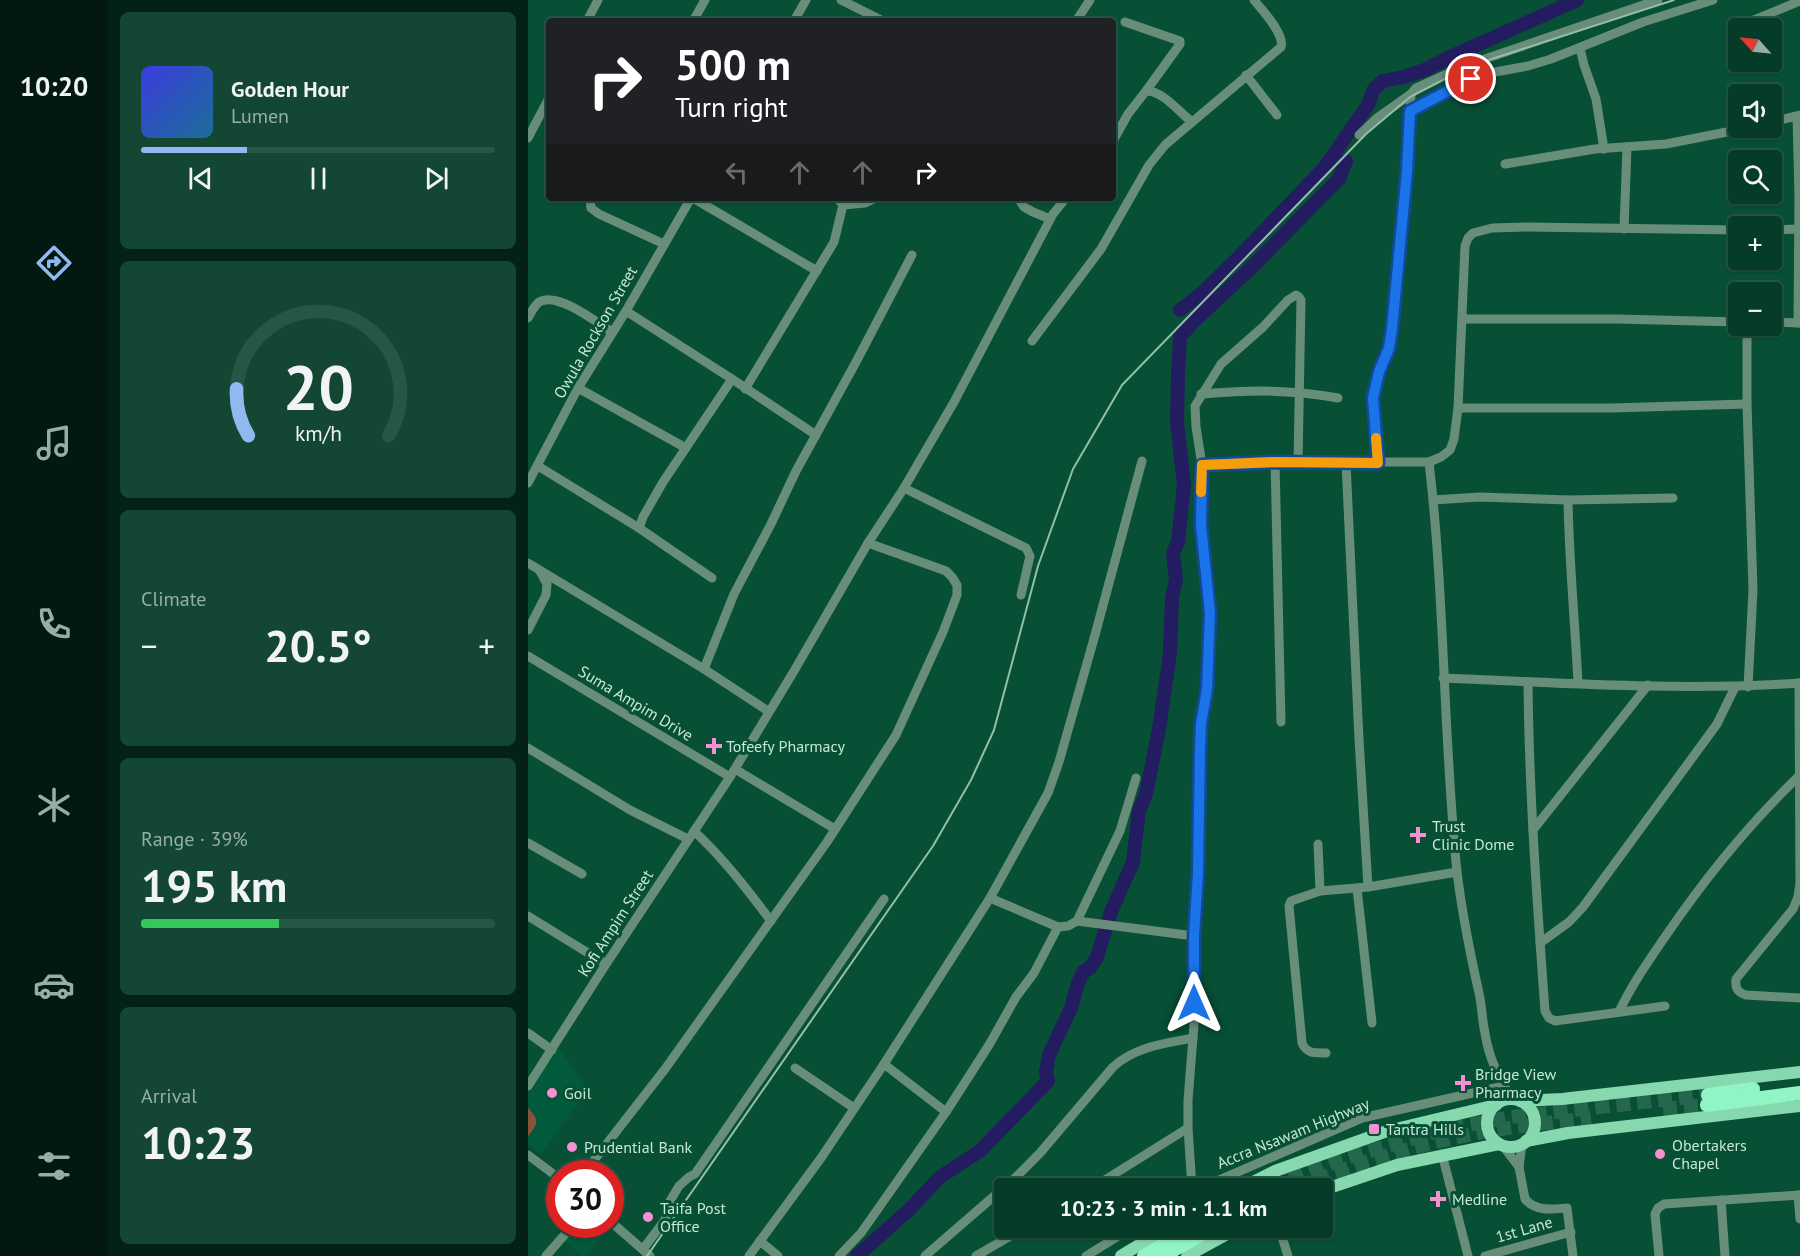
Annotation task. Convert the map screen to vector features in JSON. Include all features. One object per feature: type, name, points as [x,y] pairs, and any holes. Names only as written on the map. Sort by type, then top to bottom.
[{"type":"highway","points":[[1800,1084],[1708,1100],[1800,1093]]},
{"type":"highway","points":[[1144,1256],[1175,1238]]},
{"type":"highway","points":[[1163,1256],[1195,1238]]},
{"type":"main road","points":[[1261,1178],[1387,1131],[1516,1101],[1562,1099],[1800,1072]]},
{"type":"main road","points":[[1516,1101],[1530,1109],[1534,1116],[1533,1131],[1524,1143]]},
{"type":"main road","points":[[1497,1105],[1488,1117],[1487,1126],[1490,1135],[1501,1145]]},
{"type":"main road","points":[[1333,1187],[1397,1165],[1442,1154],[1501,1145],[1509,1147],[1569,1133],[1800,1106]]},
{"type":"main road","points":[[1121,1256],[1151,1238]]},
{"type":"main road","points":[[1187,1256],[1220,1238]]},
{"type":"street","points":[[588,18],[597,0]]},
{"type":"street","points":[[695,18],[705,0]]},
{"type":"street","points":[[796,18],[806,0]]},
{"type":"street","points":[[841,0],[877,18]]},
{"type":"street","points":[[1078,18],[1090,0]]},
{"type":"street","points":[[1032,341],[1101,249],[1149,165],[1165,145],[1283,43],[1268,17],[1254,0]]},
{"type":"street","points":[[1359,135],[1416,88],[1464,66],[1658,0]]},
{"type":"street","points":[[1410,111],[1484,74],[1528,66],[1643,22],[1713,0]]},
{"type":"street","points":[[1759,18],[1800,1]]},
{"type":"street","points":[[1116,136],[1128,114],[1180,44],[1180,41],[1125,22]]},
{"type":"street","points":[[1580,48],[1596,99],[1604,149]]},
{"type":"street","points":[[1246,75],[1277,114]]},
{"type":"street","points":[[1146,91],[1152,90],[1162,95],[1192,122]]},
{"type":"street","points":[[1378,463],[1373,398],[1379,372],[1389,348],[1392,329],[1407,171],[1411,94]]},
{"type":"street","points":[[528,138],[546,104]]},
{"type":"street","points":[[1782,120],[1798,116],[1799,216],[1799,322],[1782,322]]},
{"type":"street","points":[[1505,164],[1604,149],[1666,144],[1728,132]]},
{"type":"street","points":[[1624,229],[1627,147]]},
{"type":"street","points":[[590,201],[591,208],[599,214],[664,244]]},
{"type":"street","name":"Owula Rockson Street","points":[[528,483],[578,388],[690,201]]},
{"type":"street","points":[[697,201],[817,271]]},
{"type":"street","points":[[745,389],[834,242],[840,201],[865,203],[869,201]]},
{"type":"street","points":[[1020,201],[1024,207],[1050,219]]},
{"type":"street","name":"Kofi Ampim Street","points":[[528,1086],[732,773],[794,671],[868,543],[904,488],[954,402],[1050,219],[1064,201]]},
{"type":"street","points":[[1202,465],[1275,462],[1429,462],[1442,457],[1450,450],[1454,439],[1458,408],[1465,246],[1473,233],[1492,228],[1528,227],[1728,230]]},
{"type":"street","points":[[1782,230],[1798,229]]},
{"type":"street","points":[[704,669],[734,594],[912,255]]},
{"type":"street","points":[[1191,1178],[1188,1128],[1198,873],[1198,795],[1201,724],[1207,689],[1210,613],[1201,525],[1202,465],[1195,406],[1221,364],[1296,295],[1301,300],[1298,463]]},
{"type":"street","points":[[528,318],[541,301],[558,300],[612,332]]},
{"type":"street","points":[[626,311],[816,435]]},
{"type":"street","points":[[1462,319],[1728,322]]},
{"type":"street","points":[[1748,336],[1747,404],[1753,590],[1748,687]]},
{"type":"street","points":[[639,528],[663,482],[732,379]]},
{"type":"street","points":[[578,388],[686,448]]},
{"type":"street","points":[[1201,394],[1239,391],[1299,391],[1338,398]]},
{"type":"street","points":[[1458,408],[1747,404]]},
{"type":"street","points":[[749,1256],[821,1158],[884,1064],[990,898],[1048,793],[1059,762],[1142,461]]},
{"type":"street","points":[[1275,462],[1281,722]]},
{"type":"street","points":[[1429,462],[1457,872],[1466,933],[1492,1064],[1501,1085],[1516,1101]]},
{"type":"street","points":[[1346,463],[1368,887]]},
{"type":"street","points":[[538,466],[639,528],[712,578]]},
{"type":"street","points":[[904,488],[1026,548],[1030,556],[1021,595]]},
{"type":"street","points":[[1433,500],[1480,497],[1569,500],[1672,498]]},
{"type":"street","points":[[1569,500],[1569,553],[1578,683]]},
{"type":"street","points":[[594,1160],[664,1069],[835,829],[896,735],[943,632],[957,595],[957,585],[952,577],[945,572],[868,543]]},
{"type":"street","points":[[528,563],[704,669],[768,711]]},
{"type":"street","points":[[528,630],[546,595],[547,584],[540,571]]},
{"type":"street","name":"Suma Ampim Drive","points":[[528,656],[835,829]]},
{"type":"street","points":[[1443,678],[1735,687],[1799,683],[1800,884],[1798,897],[1793,909],[1736,979],[1735,986],[1738,992],[1746,995],[1800,998]]},
{"type":"street","points":[[1528,682],[1533,830],[1545,1011],[1549,1018],[1555,1021],[1665,1006]]},
{"type":"street","points":[[1533,830],[1648,685]]},
{"type":"street","points":[[1540,943],[1569,922],[1582,907],[1717,724],[1735,687]]},
{"type":"street","points":[[528,748],[630,810],[710,845],[771,921]]},
{"type":"street","points":[[1619,1012],[1628,993],[1690,900],[1754,822],[1799,776]]},
{"type":"street","points":[[990,898],[1058,927],[1068,926],[1077,921],[1120,831],[1136,778]]},
{"type":"street","points":[[528,843],[582,874]]},
{"type":"street","points":[[1318,844],[1320,891]]},
{"type":"street","points":[[1326,1053],[1310,1053],[1302,1043],[1289,906],[1291,901],[1320,891],[1368,887],[1457,872]]},
{"type":"street","points":[[1357,888],[1372,1023]]},
{"type":"street","points":[[624,1233],[646,1252],[679,1186],[695,1174],[884,899]]},
{"type":"street","points":[[528,916],[606,964]]},
{"type":"street","points":[[1077,921],[1194,936]]},
{"type":"street","points":[[839,1256],[861,1233],[946,1112],[989,1045],[1016,997],[1034,973],[1058,927]]},
{"type":"street","points":[[528,1033],[552,1050]]},
{"type":"street","points":[[925,1256],[1015,1178],[1040,1153],[1120,1060],[1148,1048],[1192,1038]]},
{"type":"street","points":[[884,1064],[946,1112]]},
{"type":"street","points":[[795,1068],[854,1108]]},
{"type":"street","points":[[1497,1105],[1501,1085]]},
{"type":"street","name":"Accra Nsawam Highway","points":[[1224,1178],[1362,1118],[1501,1085]]},
{"type":"street","points":[[1108,1178],[1188,1128]]},
{"type":"street","points":[[1524,1143],[1519,1167],[1525,1199],[1532,1206],[1543,1209],[1568,1208],[1573,1256]]},
{"type":"street","points":[[1501,1145],[1519,1167]]},
{"type":"street","points":[[1442,1154],[1468,1256]]},
{"type":"street","points":[[528,1155],[546,1168]]},
{"type":"street","points":[[1659,1256],[1655,1214],[1664,1204],[1799,1195],[1800,1219]]},
{"type":"street","points":[[1721,1200],[1725,1256]]},
{"type":"street","name":"1st Lane","points":[[1485,1256],[1499,1254],[1571,1232]]},
{"type":"street","points":[[546,1256],[562,1238]]},
{"type":"street","points":[[976,1256],[1007,1238]]},
{"type":"street","points":[[1086,1256],[1115,1238]]},
{"type":"street","points":[[1283,1238],[1288,1256]]},
{"type":"street","points":[[760,1241],[778,1256]]},
{"type":"shaded area","points":[[558,1047],[588,1089],[541,1154],[528,1145],[528,1093]]},
{"type":"shaded area","points":[[528,1108],[536,1122],[528,1136]]},
{"type":"shaded area","points":[[566,1238],[601,1238],[584,1256],[564,1240]]},
{"type":"waterway","points":[[1180,310],[1201,294],[1238,258],[1324,168],[1368,105],[1374,89],[1383,81],[1425,70],[1577,0]]},
{"type":"waterway","points":[[1337,148],[1343,149]]},
{"type":"waterway","points":[[857,1256],[908,1211],[940,1177],[980,1151],[1048,1081],[1046,1072],[1049,1055],[1071,1008],[1078,983],[1084,971],[1090,968],[1097,957],[1111,912],[1133,862],[1139,811],[1146,794],[1159,729],[1170,653],[1172,599],[1176,579],[1173,553],[1178,542],[1184,485],[1177,423],[1180,337],[1339,179],[1346,161]]},
{"type":"tunnel","points":[[1295,1178],[1336,1161],[1442,1130],[1511,1117],[1708,1095]]},
{"type":"tunnel","points":[[1663,1109],[1707,1105]]},
{"type":"tunnel","points":[[1322,1178],[1414,1148],[1471,1134],[1591,1118]]},
{"type":"railway","points":[[647,1256],[933,846],[971,780],[994,730],[1038,566],[1073,469],[1122,385],[1366,134],[1410,97],[1470,66],[1674,0]]},
{"type":"slow traffic","points":[[1201,492],[1202,465],[1275,462],[1378,463],[1376,438]]},
{"type":"place","name":"Tofeefy Pharmacy","points":[[714,746]]},
{"type":"place","name":"Trust Clinic Dome","points":[[1418,835]]},
{"type":"place","name":"Bridge View Pharmacy","points":[[1463,1083]]},
{"type":"place","name":"Goil","points":[[552,1093]]},
{"type":"place","name":"Tantra Hills","points":[[1374,1129]]},
{"type":"place","name":"Prudential Bank","points":[[572,1147]]},
{"type":"place","name":"Obertakers Chapel","points":[[1660,1154]]},
{"type":"place","name":"Medline","points":[[1438,1199]]},
{"type":"place","name":"Taifa Post Office","points":[[648,1217]]},
{"type":"route","points":[[1194,1003],[1198,795],[1201,724],[1207,689],[1210,613],[1201,525],[1202,465],[1275,462],[1378,463],[1373,398],[1379,372],[1389,348],[1392,329],[1407,171],[1410,111],[1471,79]]}]
